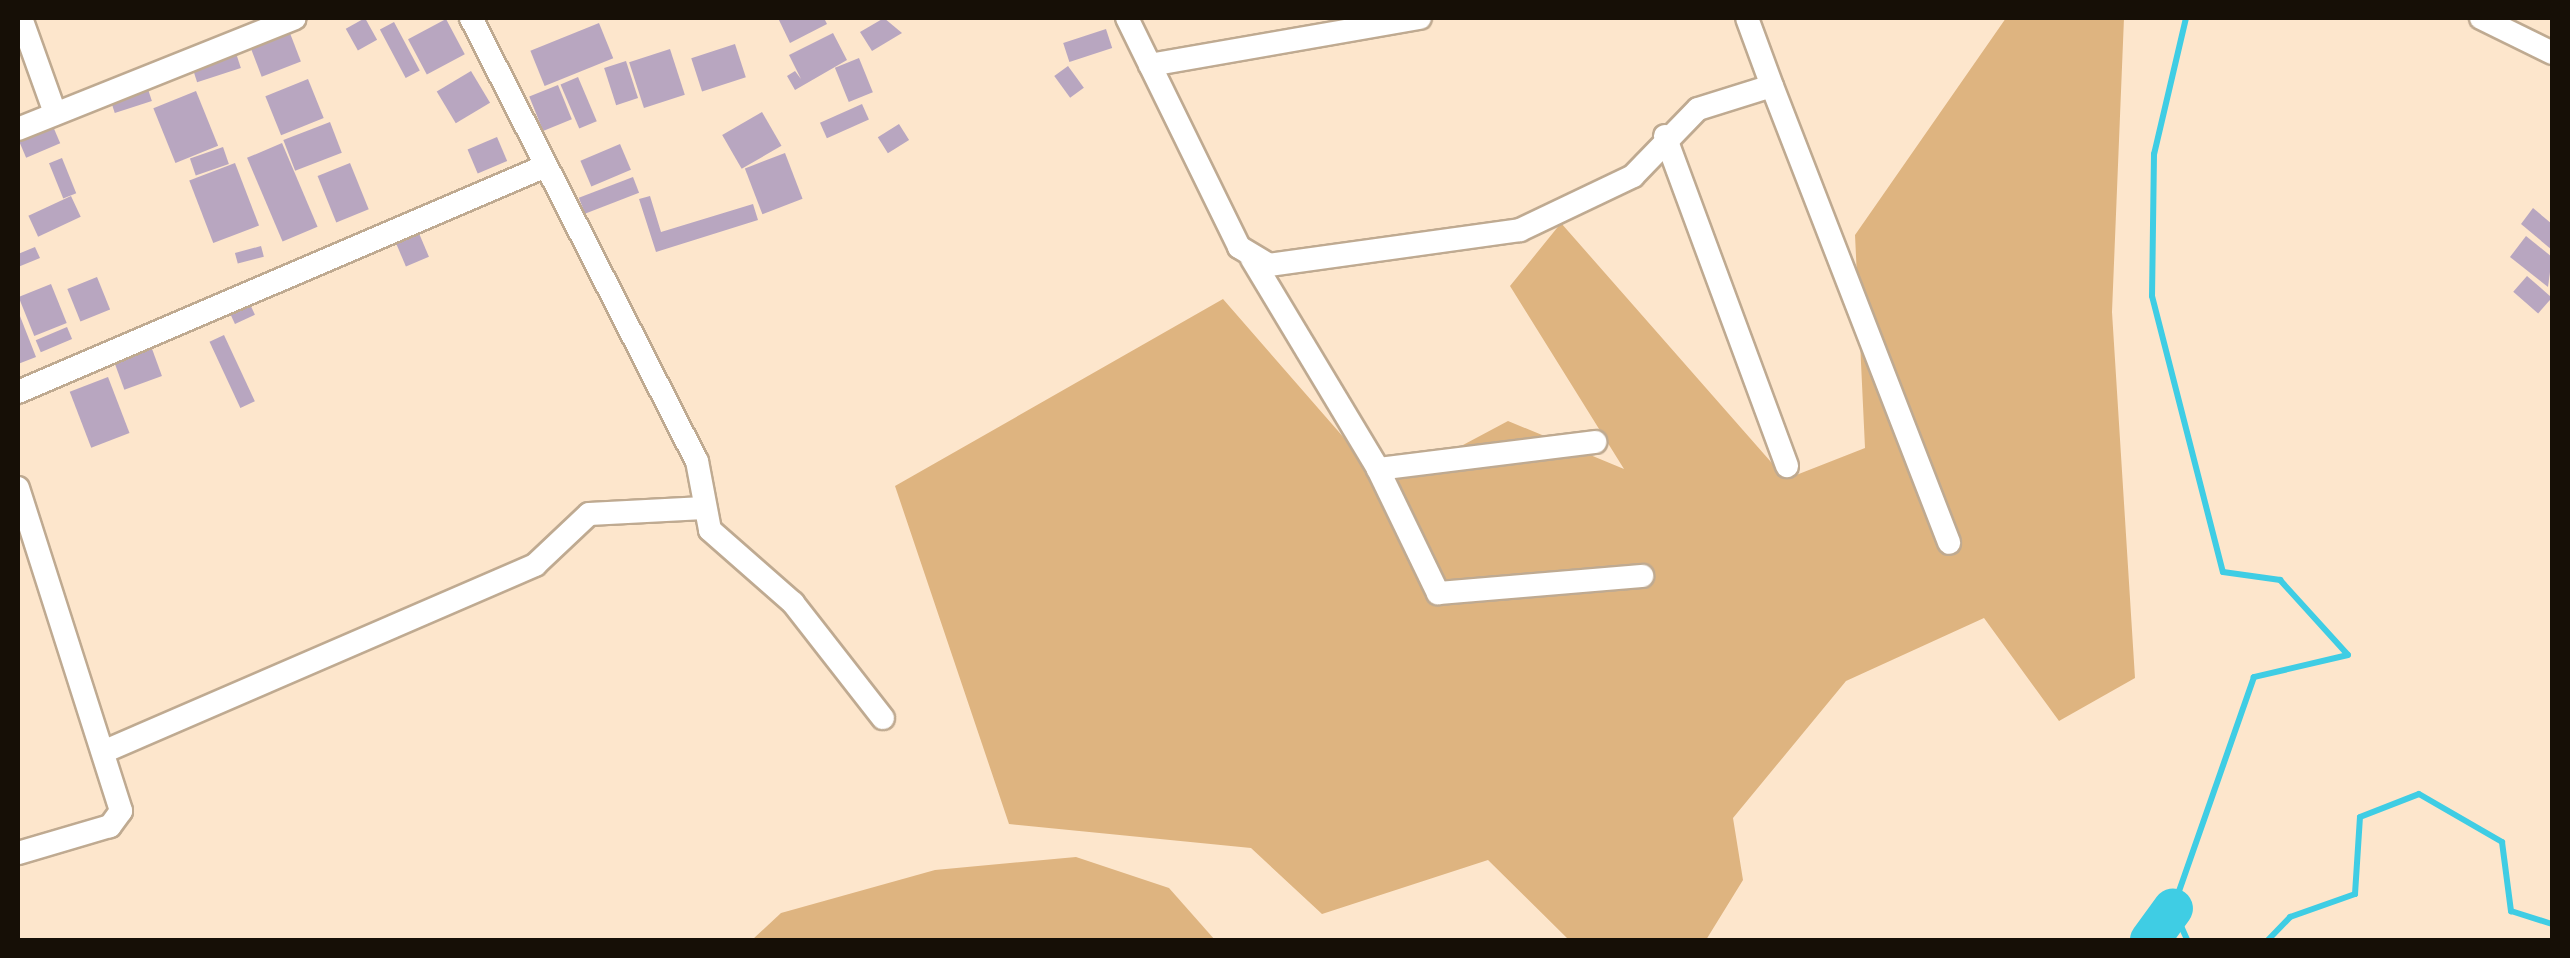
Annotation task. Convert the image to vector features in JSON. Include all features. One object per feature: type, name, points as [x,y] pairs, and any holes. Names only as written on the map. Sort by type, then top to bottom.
[{"type":"street","points":[[21,18],[56,113]]},
{"type":"street","points":[[18,129],[295,18]]},
{"type":"street","points":[[471,18],[541,168],[697,461],[710,530],[774,583],[883,718]]},
{"type":"street","points":[[1128,18],[1238,247],[1252,259],[1378,469],[1438,593],[1642,576]]},
{"type":"street","points":[[1150,65],[1420,18]]},
{"type":"street","points":[[1747,18],[1949,543]]},
{"type":"street","points":[[2481,18],[2552,53]]},
{"type":"street","points":[[1252,259],[1269,265],[1520,230],[1634,176],[1665,136],[1698,109],[1772,86]]},
{"type":"street","points":[[1665,136],[1787,466]]},
{"type":"street","points":[[18,392],[541,168]]},
{"type":"street","points":[[1378,469],[1595,442]]},
{"type":"street","points":[[18,488],[103,752],[117,819],[18,853]]},
{"type":"street","points":[[103,752],[535,566],[589,514],[704,508]]},
{"type":"shaded area","points":[[2006,18],[2124,18],[2112,312],[2135,678],[2059,721],[1984,618],[1846,681],[1733,818],[1743,880],[1706,940],[1569,940],[1488,860],[1322,914],[1251,848],[1009,824],[895,486],[1223,299],[1386,486],[1508,421],[1624,469],[1510,286],[1561,223],[1786,479],[1865,448],[1855,235]]},
{"type":"shaded area","points":[[1076,857],[1169,888],[1215,940],[752,940],[781,913],[935,870]]},
{"type":"building","points":[[365,18],[377,40],[358,51],[346,29]]},
{"type":"building","points":[[778,18],[824,18],[827,24],[790,43]]},
{"type":"building","points":[[884,18],[902,33],[872,51],[860,32]]},
{"type":"building","points":[[446,19],[465,54],[427,75],[408,39]]},
{"type":"building","points":[[394,22],[420,71],[406,78],[380,30]]},
{"type":"building","points":[[599,23],[613,58],[545,86],[530,51]]},
{"type":"building","points":[[288,28],[301,62],[262,77],[249,43]]},
{"type":"building","points":[[1106,29],[1112,48],[1069,62],[1063,43]]},
{"type":"building","points":[[833,33],[847,60],[795,90],[787,76],[795,71],[801,79],[789,55]]},
{"type":"building","points":[[735,44],[746,77],[702,92],[691,58]]},
{"type":"building","points":[[670,49],[685,95],[644,108],[629,62]]},
{"type":"building","points":[[235,50],[241,68],[197,82],[191,64]]},
{"type":"building","points":[[859,58],[873,92],[849,102],[835,68]]},
{"type":"building","points":[[626,61],[638,98],[616,105],[604,68]]},
{"type":"building","points":[[1068,66],[1084,88],[1070,98],[1054,76]]},
{"type":"building","points":[[471,71],[490,103],[456,123],[437,92]]},
{"type":"building","points":[[578,77],[597,121],[579,129],[561,84]]},
{"type":"building","points":[[308,79],[324,118],[281,135],[265,96]]},
{"type":"building","points":[[146,83],[152,101],[115,113],[109,95]]},
{"type":"building","points":[[558,85],[572,119],[543,131],[529,97]]},
{"type":"building","points":[[196,91],[218,146],[175,163],[153,108]]},
{"type":"building","points":[[862,104],[869,120],[827,138],[820,123]]},
{"type":"building","points":[[762,112],[782,146],[742,169],[722,135]]},
{"type":"building","points":[[330,122],[342,153],[295,171],[283,140]]},
{"type":"building","points":[[52,124],[60,143],[26,158],[18,138]]},
{"type":"building","points":[[899,124],[909,140],[888,153],[878,137]]},
{"type":"building","points":[[497,137],[507,161],[478,173],[468,150]]},
{"type":"building","points":[[282,143],[318,227],[283,242],[247,158]]},
{"type":"building","points":[[620,144],[631,170],[591,187],[580,161]]},
{"type":"building","points":[[223,147],[229,164],[196,175],[190,158]]},
{"type":"building","points":[[785,153],[803,199],[762,214],[745,168]]},
{"type":"building","points":[[62,158],[76,193],[63,198],[49,163]]},
{"type":"building","points":[[235,163],[259,226],[213,243],[189,181]]},
{"type":"building","points":[[350,163],[369,209],[336,222],[318,176]]},
{"type":"building","points":[[633,177],[639,193],[585,214],[579,198]]},
{"type":"building","points":[[71,196],[81,217],[38,237],[28,216]]},
{"type":"building","points":[[650,196],[661,232],[753,204],[758,220],[656,252],[639,199]]},
{"type":"building","points":[[2533,208],[2552,224],[2552,250],[2521,224]]},
{"type":"building","points":[[418,231],[429,257],[406,267],[395,241]]},
{"type":"building","points":[[2526,236],[2552,257],[2548,287],[2510,257]]},
{"type":"building","points":[[261,246],[264,257],[238,264],[235,253]]},
{"type":"building","points":[[35,247],[40,258],[18,267],[18,254]]},
{"type":"building","points":[[2527,276],[2552,298],[2538,313],[2513,292]]},
{"type":"building","points":[[97,277],[110,309],[80,321],[67,289]]},
{"type":"building","points":[[51,284],[67,323],[34,336],[19,297]]},
{"type":"building","points":[[249,302],[255,315],[235,324],[229,311]]},
{"type":"building","points":[[18,311],[36,357],[18,364]]},
{"type":"building","points":[[67,327],[72,339],[41,352],[36,340]]},
{"type":"building","points":[[224,335],[255,401],[240,408],[209,342]]},
{"type":"building","points":[[151,346],[162,376],[124,390],[113,360]]},
{"type":"building","points":[[108,377],[130,433],[91,448],[70,392]]},
{"type":"waterway","points":[[2186,18],[2154,154],[2152,296],[2223,572],[2280,580],[2348,655],[2254,677],[2173,908],[2187,940]]},
{"type":"waterway","points":[[2268,940],[2290,917],[2355,894],[2360,817],[2419,794],[2502,842],[2511,911],[2552,924]]},
{"type":"waterway","points":[[2150,940],[2173,908]]}]
